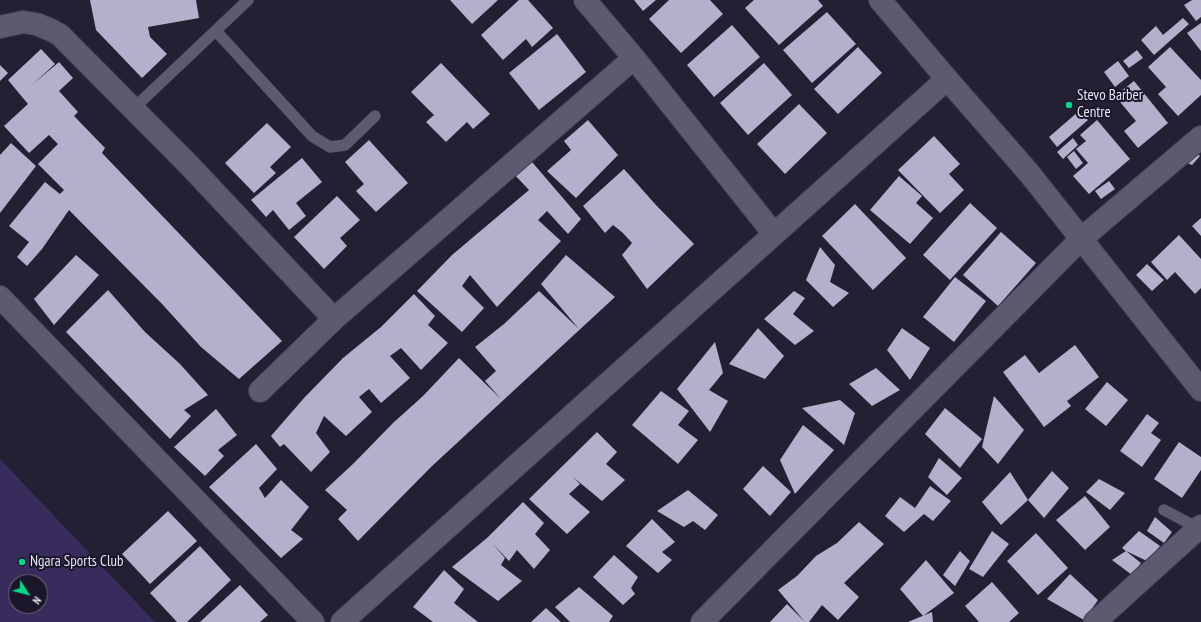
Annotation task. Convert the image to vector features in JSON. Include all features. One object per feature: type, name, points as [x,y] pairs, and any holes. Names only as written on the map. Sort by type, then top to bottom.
[{"type":"street","points":[[585,0],[634,58],[774,234]]},
{"type":"street","points":[[880,0],[1030,173],[1201,390]]},
{"type":"street","points":[[0,27],[23,22],[36,24],[60,35],[188,164],[334,319]]},
{"type":"street","points":[[260,391],[334,319],[634,58]]},
{"type":"street","points":[[342,622],[947,79]]},
{"type":"street","points":[[702,622],[1080,238],[1201,137]]},
{"type":"street","points":[[0,297],[313,622]]},
{"type":"street","points":[[1095,622],[1200,527]]},
{"type":"lane","points":[[134,109],[248,0]]},
{"type":"lane","points":[[216,30],[312,136],[330,147],[345,145],[375,116]]},
{"type":"lane","points":[[1164,510],[1200,527]]},
{"type":"shaded area","points":[[0,459],[155,622],[0,622]]},
{"type":"building","points":[[90,0],[196,0],[199,18],[148,27],[150,37],[167,54],[142,78],[96,30]]},
{"type":"building","points":[[450,0],[498,0],[472,24]]},
{"type":"building","points":[[519,0],[528,0],[553,28],[532,47],[526,39],[503,60],[481,35]]},
{"type":"building","points":[[634,0],[656,0],[643,11]]},
{"type":"building","points":[[669,0],[710,0],[723,14],[681,53],[649,19]]},
{"type":"building","points":[[754,0],[818,0],[823,6],[779,45],[745,8]]},
{"type":"building","points":[[1192,0],[1201,0],[1201,17],[1196,21],[1184,5]]},
{"type":"building","points":[[827,12],[856,44],[812,83],[783,50]]},
{"type":"building","points":[[1183,18],[1189,24],[1154,55],[1141,40],[1156,26],[1163,35]]},
{"type":"building","points":[[1201,23],[1201,51],[1187,33]]},
{"type":"building","points":[[732,25],[760,57],[714,97],[687,65]]},
{"type":"building","points":[[557,34],[586,72],[539,110],[509,73]]},
{"type":"building","points":[[858,47],[882,73],[838,114],[814,89]]},
{"type":"building","points":[[1170,47],[1201,80],[1201,95],[1178,116],[1158,94],[1166,87],[1148,67]]},
{"type":"building","points":[[41,49],[55,64],[32,85],[59,62],[73,78],[59,91],[78,112],[74,116],[105,148],[102,153],[282,341],[239,379],[201,347],[163,305],[69,210],[42,249],[27,266],[17,257],[29,242],[9,226],[45,182],[60,194],[64,190],[38,164],[58,144],[49,135],[29,153],[4,126],[28,104],[8,80]]},
{"type":"building","points":[[1137,50],[1143,58],[1129,68],[1123,61]]},
{"type":"building","points":[[1118,61],[1129,76],[1115,87],[1104,72]]},
{"type":"building","points":[[441,63],[490,114],[473,129],[467,122],[446,142],[426,122],[434,115],[411,92]]},
{"type":"building","points":[[764,63],[792,95],[748,135],[720,103]]},
{"type":"building","points":[[0,65],[8,73],[0,81]]},
{"type":"building","points":[[1134,81],[1168,123],[1138,148],[1124,131],[1136,121],[1115,96]]},
{"type":"building","points":[[799,104],[827,133],[785,174],[757,144]]},
{"type":"building","points":[[1079,111],[1088,120],[1057,147],[1049,137]]},
{"type":"building","points":[[588,120],[618,155],[576,198],[547,171],[571,150],[564,141]]},
{"type":"building","points":[[1097,120],[1130,159],[1089,194],[1073,176],[1088,163],[1076,149],[1086,141],[1080,135]]},
{"type":"building","points":[[267,123],[291,147],[270,167],[276,173],[254,193],[225,163]]},
{"type":"building","points":[[934,136],[960,164],[949,174],[964,190],[940,213],[898,170]]},
{"type":"building","points":[[1073,138],[1078,145],[1063,159],[1057,152]]},
{"type":"building","points":[[369,140],[408,183],[376,212],[356,191],[364,184],[345,162]]},
{"type":"building","points":[[11,143],[36,166],[0,213],[0,155]]},
{"type":"building","points":[[1193,150],[1200,156],[1192,165],[1185,162]]},
{"type":"building","points":[[1074,151],[1083,163],[1076,169],[1067,157]]},
{"type":"building","points":[[302,158],[322,182],[296,203],[306,216],[289,230],[273,210],[266,217],[251,200]]},
{"type":"building","points":[[532,162],[581,219],[568,234],[547,211],[538,220],[561,241],[497,307],[470,275],[462,286],[484,308],[462,332],[417,291],[452,255],[529,190],[513,173]]},
{"type":"building","points":[[624,169],[655,204],[694,244],[647,289],[622,255],[632,243],[613,225],[605,233],[583,206]]},
{"type":"building","points":[[899,176],[922,196],[916,203],[933,218],[910,244],[870,210]]},
{"type":"building","points":[[1109,181],[1115,189],[1101,199],[1095,191]]},
{"type":"building","points":[[337,196],[360,220],[340,238],[347,246],[324,269],[294,237]]},
{"type":"building","points":[[970,203],[997,228],[950,280],[923,255]]},
{"type":"building","points":[[855,204],[906,258],[873,290],[822,236]]},
{"type":"building","points":[[1201,218],[1201,236],[1192,226]]},
{"type":"building","points":[[1001,232],[1036,263],[998,306],[963,275]]},
{"type":"building","points":[[1179,235],[1201,259],[1201,288],[1195,294],[1175,272],[1167,280],[1151,262]]},
{"type":"building","points":[[820,247],[835,265],[830,282],[849,293],[833,307],[806,280]]},
{"type":"building","points":[[76,255],[99,275],[54,325],[34,299]]},
{"type":"building","points":[[566,255],[615,297],[431,467],[358,541],[338,519],[347,510],[325,490],[393,423],[423,396],[459,358],[501,399],[485,381],[496,371],[475,347],[504,324],[539,291],[579,329],[541,284]]},
{"type":"building","points":[[1147,264],[1164,280],[1152,291],[1136,275]]},
{"type":"building","points":[[955,277],[986,301],[954,342],[923,317]]},
{"type":"building","points":[[108,290],[145,332],[180,364],[208,395],[184,410],[191,416],[170,439],[66,332]]},
{"type":"building","points":[[794,291],[805,298],[793,314],[814,331],[795,345],[764,319]]},
{"type":"building","points":[[414,294],[435,316],[428,325],[448,343],[421,370],[401,348],[390,356],[410,378],[381,403],[369,389],[359,397],[372,412],[346,436],[324,416],[316,433],[330,452],[311,472],[284,444],[280,447],[271,436],[304,398],[343,358],[381,327]]},
{"type":"building","points":[[758,328],[784,356],[765,379],[729,364]]},
{"type":"building","points":[[902,328],[930,348],[910,380],[887,350]]},
{"type":"building","points":[[715,342],[723,373],[709,390],[728,401],[710,432],[677,389]]},
{"type":"building","points":[[1075,345],[1099,377],[1067,401],[1071,406],[1044,427],[1003,372],[1025,355],[1039,373]]},
{"type":"building","points":[[876,368],[900,390],[872,406],[849,384]]},
{"type":"building","points":[[1107,382],[1128,400],[1106,426],[1085,409]]},
{"type":"building","points":[[661,391],[689,411],[678,425],[698,440],[678,464],[632,425]]},
{"type":"building","points":[[994,396],[1024,430],[998,464],[982,447]]},
{"type":"building","points":[[840,400],[855,413],[844,445],[802,408]]},
{"type":"building","points":[[945,408],[982,439],[960,468],[925,434]]},
{"type":"building","points":[[216,409],[237,435],[218,450],[224,456],[205,476],[174,447]]},
{"type":"building","points":[[1147,414],[1159,423],[1151,433],[1161,440],[1142,467],[1120,451]]},
{"type":"building","points":[[803,425],[834,450],[795,494],[780,460]]},
{"type":"building","points":[[597,432],[617,452],[606,464],[625,480],[602,501],[573,477],[580,484],[569,494],[590,512],[567,534],[529,499]]},
{"type":"building","points":[[1179,442],[1201,457],[1201,470],[1182,498],[1154,479]]},
{"type":"building","points":[[256,444],[277,469],[259,488],[265,498],[281,480],[309,507],[291,530],[303,539],[281,558],[209,487]]},
{"type":"building","points":[[939,458],[962,478],[947,495],[928,477]]},
{"type":"building","points":[[763,466],[791,492],[770,516],[743,489]]},
{"type":"building","points":[[1052,471],[1069,488],[1044,518],[1028,500]]},
{"type":"building","points":[[1010,472],[1028,500],[1001,525],[982,502]]},
{"type":"building","points":[[1099,479],[1125,493],[1110,510],[1086,492]]},
{"type":"building","points":[[930,486],[951,501],[933,521],[924,514],[904,532],[885,516],[900,497],[915,508]]},
{"type":"building","points":[[688,490],[718,515],[705,530],[693,521],[684,527],[657,511]]},
{"type":"building","points":[[1085,496],[1110,527],[1085,550],[1056,520]]},
{"type":"building","points":[[523,502],[544,523],[535,534],[550,550],[534,569],[517,550],[509,561],[492,543],[505,558],[501,565],[522,581],[498,601],[452,567],[487,538]]},
{"type":"building","points":[[168,511],[197,541],[150,584],[122,554]]},
{"type":"building","points":[[1155,517],[1172,532],[1164,543],[1147,531]]},
{"type":"building","points":[[652,519],[675,542],[662,552],[672,560],[658,573],[626,546]]},
{"type":"building","points":[[859,522],[884,544],[844,583],[859,597],[838,620],[822,605],[809,622],[805,622],[778,590],[797,576],[816,556],[837,543]]},
{"type":"building","points":[[992,531],[1009,544],[983,577],[969,569]]},
{"type":"building","points":[[1139,531],[1160,546],[1147,561],[1122,548]]},
{"type":"building","points":[[1036,533],[1068,568],[1038,595],[1007,561]]},
{"type":"building","points":[[200,546],[231,580],[187,622],[177,622],[150,593]]},
{"type":"building","points":[[960,551],[970,561],[955,586],[943,575]]},
{"type":"building","points":[[1126,551],[1141,563],[1132,575],[1112,560]]},
{"type":"building","points":[[614,555],[638,577],[631,588],[635,594],[623,605],[593,577]]},
{"type":"building","points":[[926,560],[954,593],[923,616],[900,589]]},
{"type":"building","points":[[444,570],[464,589],[454,603],[478,622],[433,622],[413,607]]},
{"type":"building","points":[[1070,574],[1098,600],[1084,620],[1047,599]]},
{"type":"building","points":[[992,582],[1019,613],[1009,622],[979,622],[965,606]]},
{"type":"building","points":[[240,585],[268,615],[260,622],[200,622]]},
{"type":"building","points":[[579,587],[613,616],[609,622],[570,622],[555,607]]},
{"type":"building","points":[[787,604],[805,622],[770,622]]},
{"type":"building","points":[[546,608],[561,622],[531,622]]},
{"type":"building","points":[[932,612],[933,622],[908,622]]},
{"type":"place","name":"Stevo Barber Centre","points":[[1069,105]]},
{"type":"place","name":"Ngara Sports Club","points":[[22,562]]}]
